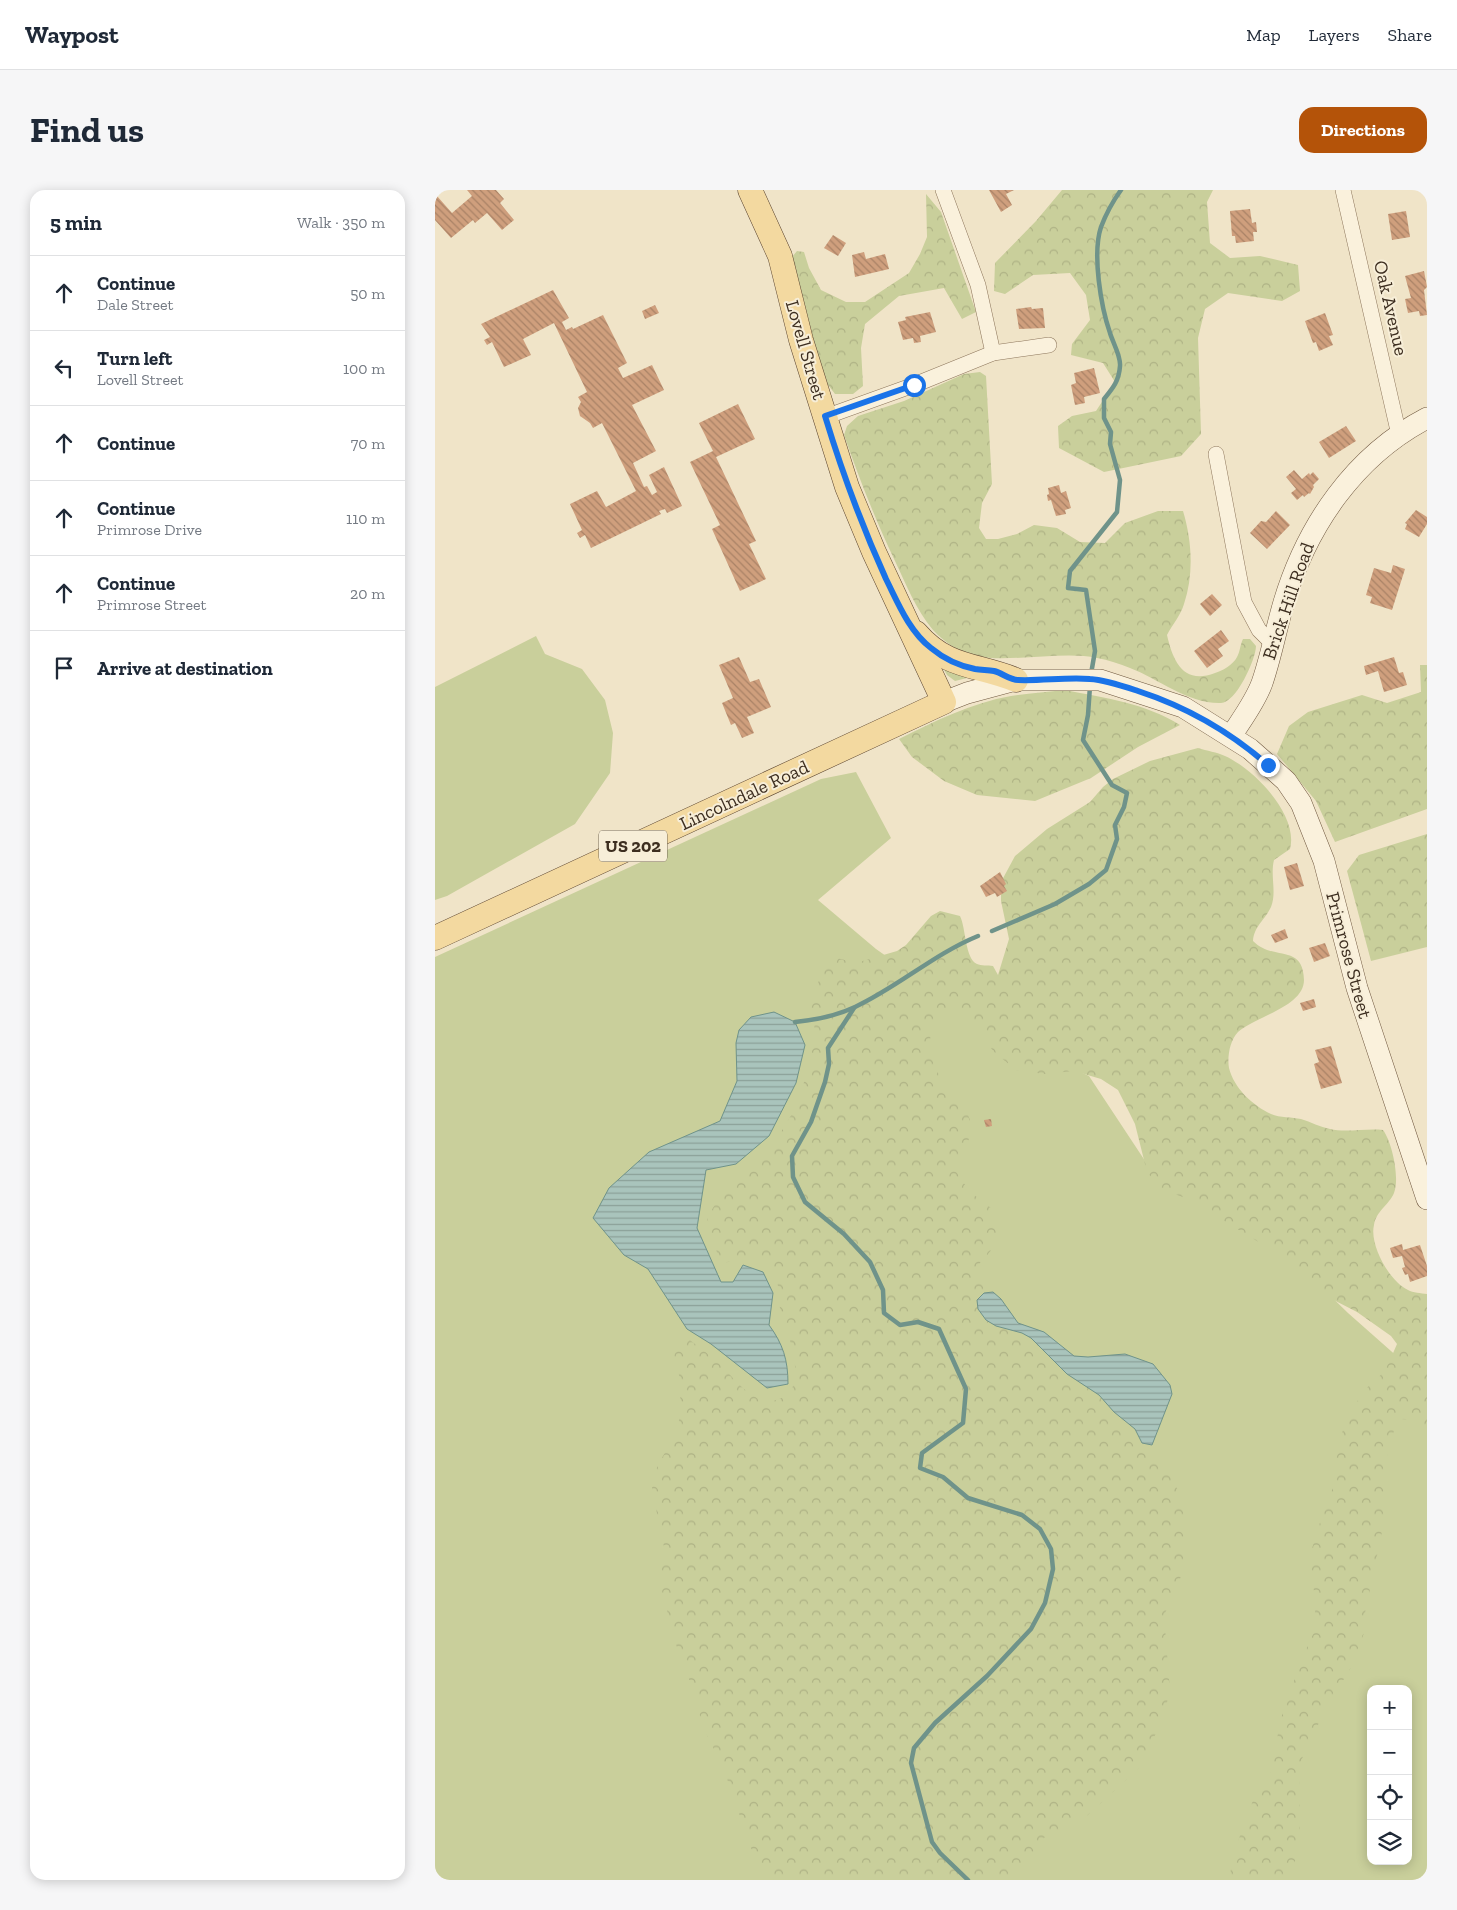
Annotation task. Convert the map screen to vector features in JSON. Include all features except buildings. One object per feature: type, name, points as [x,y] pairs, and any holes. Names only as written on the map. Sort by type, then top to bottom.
[{"type":"main road","name":"Lovell Street","points":[[751,190],[780,256],[801,340],[847,487],[944,702]]},
{"type":"main road","name":"Brick Hill Road","points":[[1231,736],[1250,707],[1261,684],[1294,572],[1306,544],[1321,517],[1357,471],[1399,435],[1427,418]]},
{"type":"main road","points":[[903,614],[924,641],[947,659],[976,670],[993,671],[1016,680]]},
{"type":"main road","name":"Primrose Street","points":[[944,702],[967,693],[1016,680],[1090,678],[1122,685],[1183,707],[1231,736],[1286,782],[1301,803],[1324,862],[1372,1038],[1427,1200]]},
{"type":"main road","name":"Lincolndale Road","points":[[435,938],[944,702]]},
{"type":"street","points":[[943,190],[978,285],[993,353]]},
{"type":"street","name":"Oak Avenue","points":[[1343,190],[1399,435]]},
{"type":"street","points":[[825,416],[906,388],[993,353],[1049,345]]},
{"type":"street","points":[[1215,454],[1244,602],[1259,630],[1273,644]]},
{"type":"green space","points":[[1062,190],[1213,190],[1207,202],[1210,243],[1230,258],[1260,256],[1298,265],[1300,291],[1282,301],[1228,293],[1205,309],[1198,338],[1201,434],[1181,456],[1104,472],[1059,448],[1058,426],[1072,416],[1096,411],[1115,382],[1103,363],[1071,355],[1072,344],[1090,320],[1086,295],[1070,273],[1033,275],[1005,294],[994,291],[995,263],[1036,221]]},
{"type":"green space","points":[[926,194],[941,212],[976,312],[962,319],[944,288],[899,296],[865,324],[861,348],[863,386],[853,394],[835,394],[822,377],[792,257],[797,251],[804,252],[809,268],[821,290],[846,302],[865,302],[909,273],[920,254],[927,237]]},
{"type":"green space","points":[[980,372],[986,376],[992,484],[982,503],[979,528],[986,539],[998,539],[1017,534],[1034,525],[1057,528],[1080,542],[1105,543],[1125,523],[1158,511],[1183,511],[1190,546],[1189,581],[1183,608],[1167,635],[1176,662],[1187,673],[1195,676],[1204,676],[1221,671],[1233,663],[1239,653],[1243,639],[1250,639],[1256,646],[1253,660],[1239,688],[1227,701],[1221,703],[1197,699],[1130,668],[1097,658],[1062,656],[985,658],[969,655],[956,649],[935,633],[921,614],[912,597],[881,530],[861,483],[844,435],[847,426],[858,416],[904,401],[964,374]]},
{"type":"green space","points":[[536,636],[545,654],[582,669],[605,700],[613,733],[610,773],[575,824],[447,896],[435,900],[435,687]]},
{"type":"green space","points":[[1420,665],[1427,665],[1427,809],[1335,842],[1316,801],[1277,754],[1289,726],[1308,712],[1362,695],[1387,703],[1421,692]]},
{"type":"green space","points":[[942,666],[971,677],[955,681],[947,675]]},
{"type":"green space","points":[[1065,690],[1139,706],[1180,725],[1138,747],[1091,778],[1035,801],[977,795],[944,781],[912,757],[899,739],[940,719],[982,703],[1011,696]]},
{"type":"green space","points":[[1198,748],[1225,756],[1249,771],[1261,782],[1281,808],[1288,822],[1291,836],[1290,849],[1274,860],[1273,901],[1269,912],[1255,931],[1253,941],[1270,951],[1286,954],[1299,961],[1304,980],[1302,989],[1296,997],[1277,1011],[1245,1027],[1235,1035],[1231,1044],[1228,1064],[1231,1075],[1239,1089],[1251,1101],[1275,1115],[1301,1119],[1336,1130],[1383,1130],[1394,1160],[1396,1186],[1392,1197],[1375,1220],[1373,1233],[1375,1242],[1382,1262],[1401,1286],[1410,1291],[1427,1294],[1427,1434],[1419,1421],[1401,1419],[1395,1427],[1385,1463],[1387,1495],[1383,1527],[1365,1613],[1364,1633],[1350,1669],[1325,1710],[1299,1765],[1300,1840],[1296,1859],[1284,1880],[1229,1880],[1234,1852],[1255,1795],[1268,1779],[1272,1770],[1280,1721],[1301,1661],[1313,1634],[1316,1602],[1309,1564],[1310,1555],[1337,1477],[1335,1468],[1338,1446],[1346,1423],[1357,1402],[1364,1391],[1383,1372],[1397,1344],[1391,1336],[1357,1312],[1322,1294],[1288,1260],[1188,1199],[1161,1189],[1147,1172],[1135,1124],[1118,1090],[1101,1079],[1074,1071],[1044,1074],[1016,1070],[994,1052],[970,1020],[945,1008],[937,1012],[930,1034],[930,1041],[934,1062],[941,1081],[962,1104],[970,1120],[970,1135],[960,1170],[962,1179],[970,1192],[993,1210],[998,1221],[994,1244],[980,1264],[980,1280],[1023,1333],[1034,1335],[1096,1389],[1131,1440],[1170,1476],[1184,1501],[1187,1531],[1183,1569],[1177,1589],[1164,1615],[1170,1691],[1162,1721],[1139,1768],[1080,1822],[1045,1837],[1038,1845],[1017,1880],[762,1880],[724,1770],[703,1727],[693,1690],[675,1642],[661,1587],[660,1565],[664,1556],[664,1547],[652,1490],[656,1469],[674,1437],[679,1420],[680,1386],[675,1353],[676,1348],[685,1336],[718,1362],[743,1388],[763,1401],[768,1402],[779,1399],[789,1393],[794,1383],[794,1358],[780,1308],[779,1289],[771,1268],[765,1258],[720,1263],[707,1218],[727,1184],[768,1154],[793,1112],[807,1074],[813,1046],[815,1018],[811,1008],[812,998],[823,970],[829,961],[837,958],[856,963],[897,951],[906,945],[931,916],[940,911],[960,916],[968,950],[973,961],[979,965],[993,966],[998,975],[1009,939],[1001,901],[1001,882],[1015,856],[1047,829],[1090,802],[1113,779],[1150,761]]},
{"type":"green space","points":[[856,772],[891,838],[818,900],[876,949],[994,1032],[1089,1076],[1159,1182],[1267,1234],[1348,1313],[1417,1374],[1427,1392],[1427,1880],[435,1880],[435,957],[821,779]]},
{"type":"green space","points":[[1427,834],[1427,947],[1371,961],[1347,871],[1359,855]]},
{"type":"water","points":[[774,1012],[795,1022],[805,1045],[796,1083],[769,1136],[736,1164],[706,1170],[697,1228],[721,1282],[733,1282],[743,1265],[763,1272],[773,1293],[769,1325],[784,1353],[788,1384],[767,1388],[711,1344],[687,1329],[648,1269],[624,1255],[593,1218],[609,1188],[649,1152],[720,1121],[737,1081],[736,1043],[739,1030],[751,1017]]},
{"type":"water","points":[[993,1292],[1001,1299],[1018,1323],[1044,1332],[1074,1356],[1088,1357],[1125,1354],[1153,1364],[1170,1385],[1172,1394],[1152,1445],[1142,1443],[1135,1429],[1114,1412],[1099,1395],[1067,1374],[1031,1338],[1022,1333],[996,1326],[986,1320],[978,1309],[977,1300],[984,1293]]},
{"type":"waterway","points":[[1091,674],[1095,651],[1086,590],[1068,588],[1070,571],[1117,512],[1120,480],[1110,444],[1111,432],[1104,418],[1104,399],[1117,380],[1120,362],[1104,309],[1097,251],[1101,227],[1121,190]]},
{"type":"waterway","points":[[992,931],[1055,904],[1089,884],[1106,870],[1117,839],[1115,825],[1124,807],[1127,793],[1112,785],[1083,740],[1088,715],[1090,686]]},
{"type":"waterway","points":[[795,1022],[825,1017],[855,1007],[946,952],[978,936]]},
{"type":"waterway","points":[[854,1008],[828,1048],[829,1064],[825,1082],[811,1122],[792,1156],[793,1177],[805,1202],[844,1234],[870,1262],[883,1290],[884,1313],[900,1325],[918,1322],[939,1329],[966,1389],[963,1423],[922,1453],[920,1468],[943,1477],[968,1498],[1022,1515],[1040,1529],[1051,1549],[1053,1569],[1045,1603],[1031,1629],[987,1676],[935,1723],[914,1748],[911,1763],[932,1842],[940,1853],[968,1880]]},
{"type":"route","points":[[914,385],[845,411],[825,416],[847,487],[874,552],[903,614],[917,634],[931,648],[947,659],[976,670],[993,671],[1016,680],[1090,678],[1122,685],[1160,698],[1183,707],[1209,722],[1250,749],[1268,765]]}]
